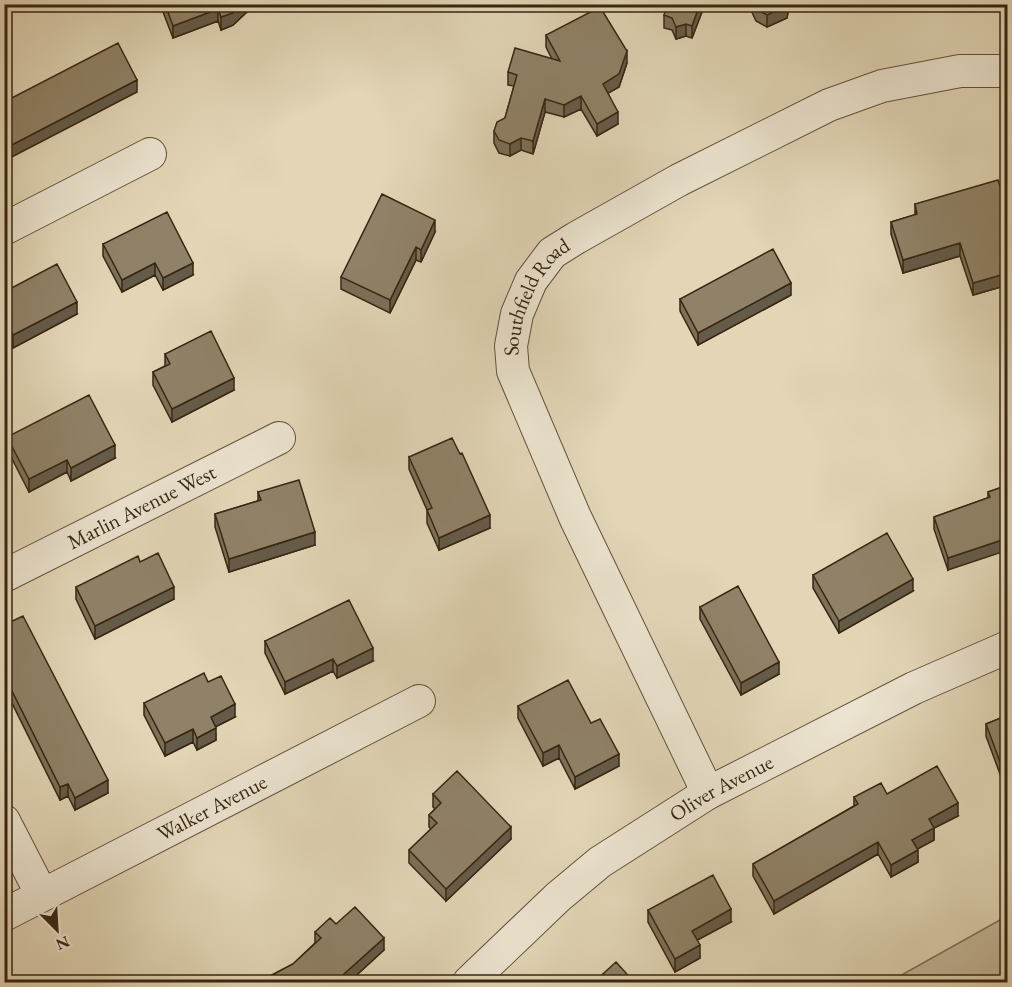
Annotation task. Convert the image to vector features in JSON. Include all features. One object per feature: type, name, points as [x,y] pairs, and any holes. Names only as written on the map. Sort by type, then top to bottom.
[{"type":"street","name":"Southfield Road","points":[[708,793],[575,517],[513,371],[511,346],[517,314],[531,281],[552,253],[629,207],[829,105],[882,86],[960,71],[1008,71]]},
{"type":"street","points":[[4,229],[150,154]]},
{"type":"street","name":"Marlin Avenue West","points":[[4,576],[279,438]]},
{"type":"street","name":"Oliver Avenue","points":[[469,982],[558,897],[600,862],[708,793],[914,688],[1008,647]]},
{"type":"street","name":"Walker Avenue","points":[[4,915],[419,701]]},
{"type":"street","points":[[4,821],[42,895]]},
{"type":"shaded area","points":[[1007,916],[1007,982],[889,982]]},
{"type":"building","points":[[165,4],[242,4],[233,13],[221,17],[218,9],[173,26]]},
{"type":"building","points":[[668,4],[700,4],[692,26],[686,24],[676,27],[672,18],[664,15]]},
{"type":"building","points":[[754,4],[787,4],[787,6],[767,15],[756,9]]},
{"type":"building","points":[[600,7],[627,51],[619,74],[603,84],[618,112],[597,124],[581,96],[564,105],[545,99],[533,141],[521,138],[510,144],[499,140],[494,131],[497,122],[505,118],[517,75],[508,72],[515,48],[560,61],[546,35]]},
{"type":"building","points":[[118,43],[137,80],[4,149],[4,102]]},
{"type":"building","points":[[998,180],[1008,213],[1008,273],[973,283],[960,243],[903,260],[891,222],[917,214],[915,204]]},
{"type":"building","points":[[382,194],[435,220],[421,250],[416,247],[390,300],[341,277]]},
{"type":"building","points":[[167,212],[193,263],[163,278],[155,263],[122,280],[103,244]]},
{"type":"building","points":[[773,249],[791,283],[698,333],[680,299]]},
{"type":"building","points":[[57,264],[77,302],[13,335],[4,320],[4,292]]},
{"type":"building","points":[[211,331],[234,378],[172,409],[153,372],[170,364],[165,354]]},
{"type":"building","points":[[89,395],[115,445],[71,468],[67,460],[29,479],[7,437]]},
{"type":"building","points":[[452,438],[460,454],[462,453],[490,515],[439,538],[427,510],[432,508],[409,457]]},
{"type":"building","points":[[299,480],[315,532],[229,559],[215,514],[261,500],[258,492]]},
{"type":"building","points":[[1008,485],[1008,538],[948,558],[934,517],[990,497],[988,492]]},
{"type":"building","points":[[887,533],[913,579],[839,621],[813,575]]},
{"type":"building","points":[[158,553],[174,587],[95,626],[76,587],[138,556],[140,562]]},
{"type":"building","points":[[738,586],[779,662],[741,683],[700,607]]},
{"type":"building","points":[[349,600],[373,648],[337,666],[333,659],[285,682],[265,641]]},
{"type":"building","points":[[23,616],[108,780],[75,798],[68,784],[60,787],[4,675],[4,625]]},
{"type":"building","points":[[204,673],[208,682],[221,676],[235,704],[211,717],[216,728],[197,738],[193,729],[165,743],[144,703]]},
{"type":"building","points":[[568,680],[591,723],[600,719],[619,754],[575,777],[559,745],[543,753],[518,706]]},
{"type":"building","points":[[1008,715],[1008,759],[1000,762],[986,724]]},
{"type":"building","points":[[937,766],[958,803],[929,819],[934,828],[912,840],[918,850],[891,865],[878,842],[774,901],[753,864],[858,804],[854,797],[881,783],[887,794]]},
{"type":"building","points":[[457,771],[511,827],[446,889],[409,850],[437,823],[429,815],[441,803],[433,794]]},
{"type":"building","points":[[713,875],[731,909],[692,931],[700,945],[675,959],[648,910]]},
{"type":"building","points":[[355,907],[384,938],[335,982],[273,982],[270,976],[293,964],[321,938],[315,932],[330,918],[336,924]]},
{"type":"building","points":[[616,962],[634,982],[594,982]]},
{"type":"building","points":[[212,976],[215,982],[198,982]]},
{"type":"building","points":[[590,976],[594,982],[583,982]]}]
